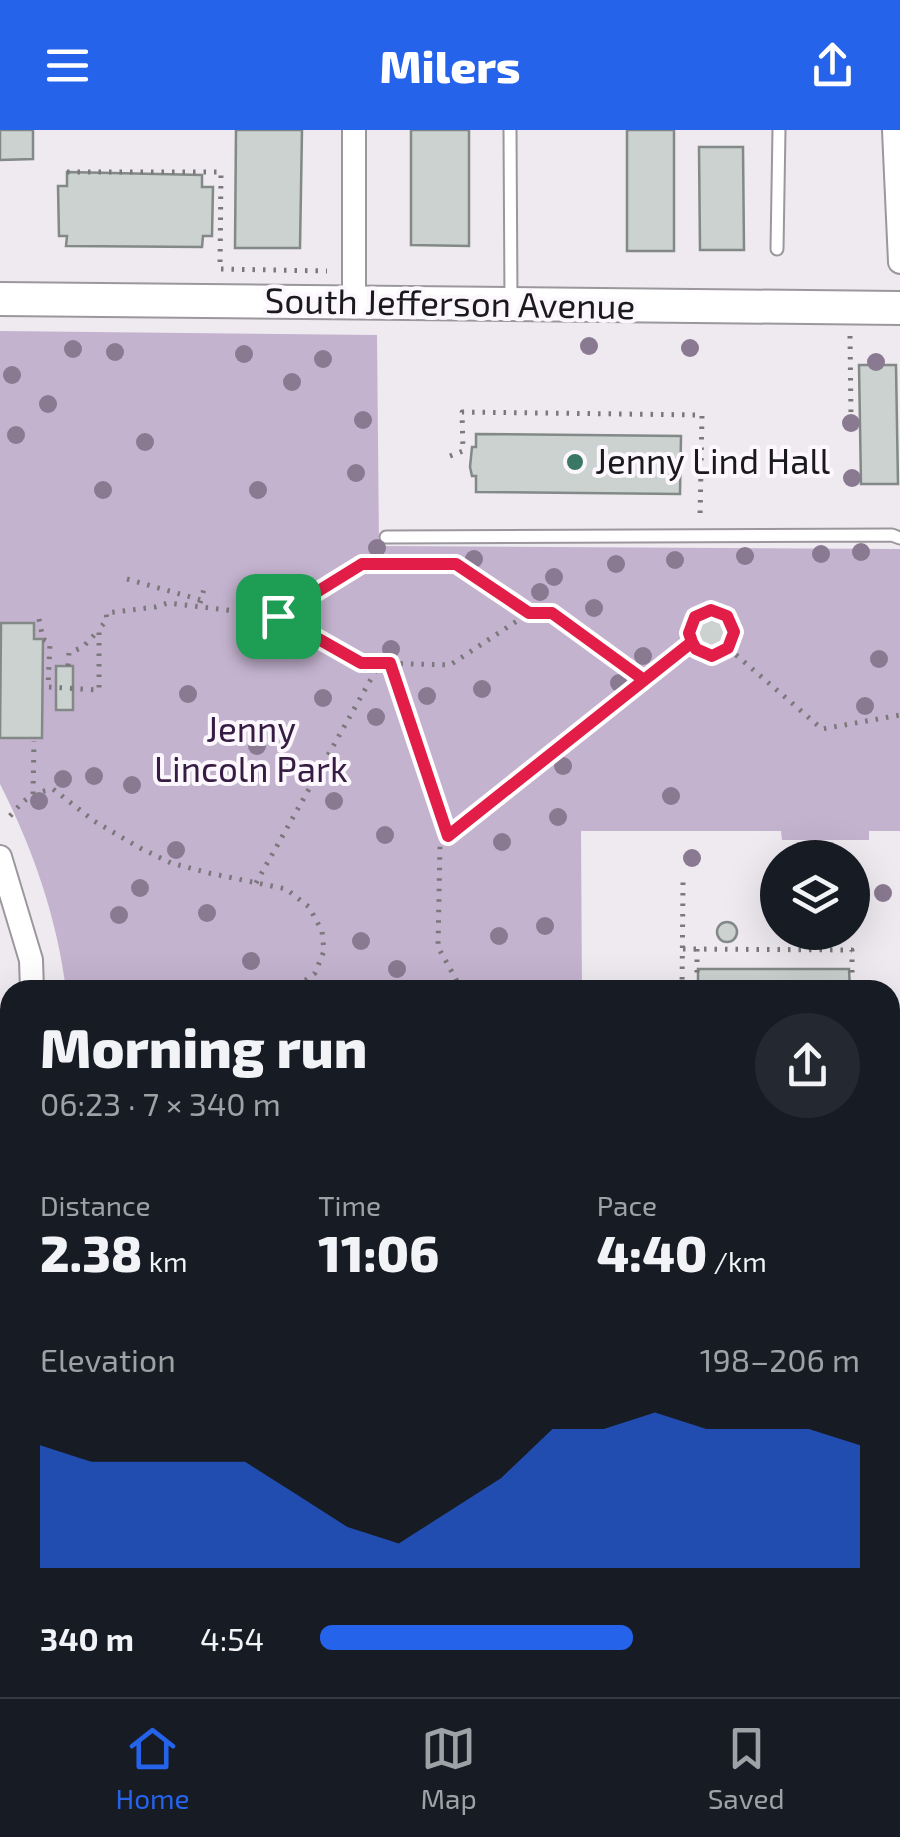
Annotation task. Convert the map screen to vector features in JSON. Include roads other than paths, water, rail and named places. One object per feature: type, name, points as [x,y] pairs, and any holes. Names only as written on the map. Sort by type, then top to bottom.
[{"type":"main road","name":"South Jefferson Avenue","points":[[0,299],[900,308]]},
{"type":"street","points":[[354,130],[354,304]]},
{"type":"street","points":[[894,130],[900,262]]},
{"type":"street","points":[[0,858],[31,960],[32,980]]},
{"type":"lane","points":[[510,130],[511,305]]},
{"type":"lane","points":[[777,249],[779,130]]},
{"type":"lane","points":[[386,537],[900,538]]},
{"type":"place","name":"Jenny Lind Hall","points":[[575,462]]},
{"type":"park label","name":"Jenny Lincoln Park","points":[[251,750]]}]
